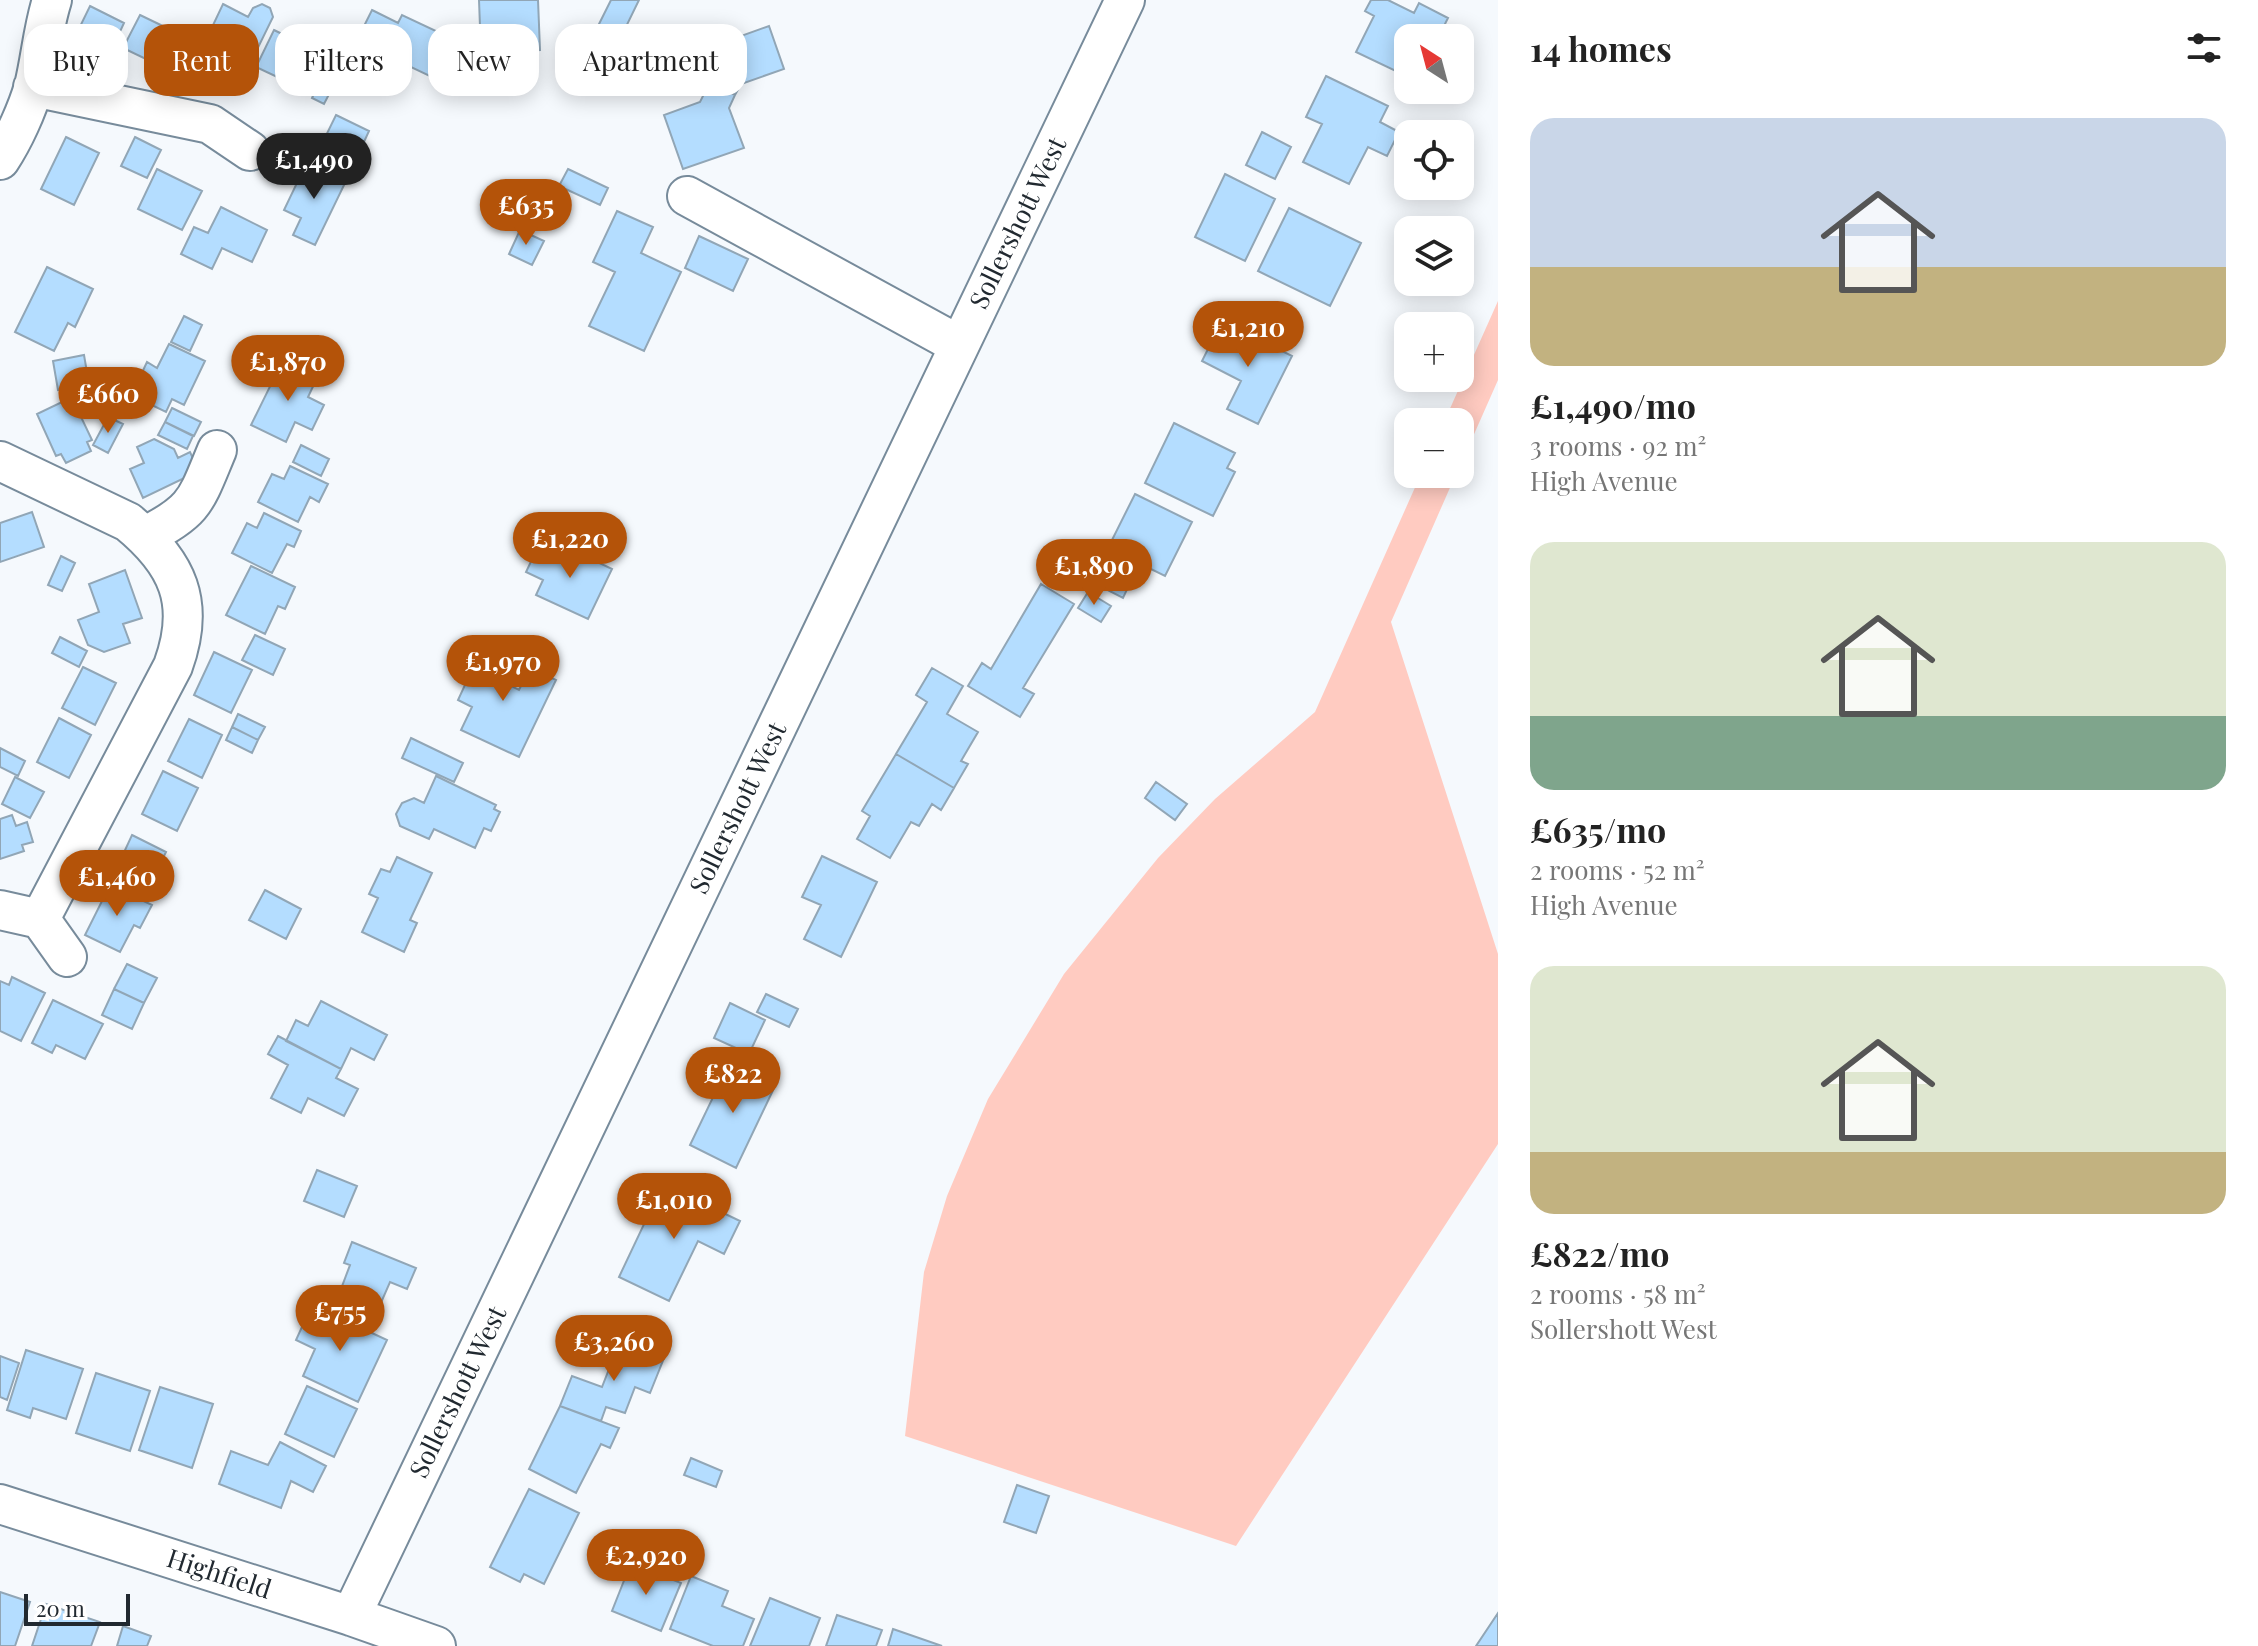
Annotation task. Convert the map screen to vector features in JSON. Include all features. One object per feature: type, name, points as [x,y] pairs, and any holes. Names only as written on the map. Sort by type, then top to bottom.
[{"type":"street","points":[[44,24],[52,0]]},
{"type":"street","name":"Sollershott West","points":[[351,1616],[1125,0]]},
{"type":"street","points":[[0,160],[29,96]]},
{"type":"street","points":[[76,96],[210,124],[250,151]]},
{"type":"street","points":[[687,196],[959,345]]},
{"type":"street","points":[[145,536],[173,522],[195,502],[217,450]]},
{"type":"street","points":[[0,461],[128,522],[145,536],[173,572],[182,594],[185,617],[182,642],[166,680],[40,919]]},
{"type":"street","points":[[0,910],[40,919],[67,957]]},
{"type":"street","name":"Highfield","points":[[0,1504],[436,1646]]},
{"type":"shaded area","points":[[1498,301],[1498,380],[1474,434],[1474,408],[1450,408],[1457,392],[1474,392],[1474,355]]},
{"type":"shaded area","points":[[1415,488],[1450,488],[1391,622],[1498,954],[1498,1144],[1236,1546],[905,1436],[924,1272],[947,1196],[988,1099],[1064,974],[1158,858],[1215,799],[1315,712]]},
{"type":"building","points":[[479,0],[538,0],[539,24],[480,24]]},
{"type":"building","points":[[611,0],[639,0],[627,24],[599,24]]},
{"type":"building","points":[[1371,0],[1388,0],[1414,13],[1419,3],[1448,18],[1445,24],[1394,24],[1394,70],[1356,52],[1374,16],[1365,11]]},
{"type":"building","points":[[223,4],[248,17],[253,8],[262,4],[270,8],[273,17],[259,46],[259,24],[214,24]]},
{"type":"building","points":[[90,6],[124,23],[124,24],[81,24]]},
{"type":"building","points":[[372,10],[398,23],[402,15],[428,27],[428,75],[412,68],[412,24],[365,24]]},
{"type":"building","points":[[140,15],[159,24],[144,24],[144,58],[128,50],[128,38]]},
{"type":"building","points":[[769,26],[784,69],[747,82],[747,34]]},
{"type":"building","points":[[275,30],[275,76],[259,68],[259,61]]},
{"type":"building","points":[[1326,76],[1388,106],[1380,122],[1394,129],[1394,142],[1387,156],[1368,147],[1349,184],[1303,162],[1322,124],[1306,117]]},
{"type":"building","points":[[313,96],[328,96],[324,104]]},
{"type":"building","points":[[703,96],[735,96],[729,108],[744,148],[683,169],[664,115],[700,102]]},
{"type":"building","points":[[336,115],[369,131],[358,155],[369,160],[360,179],[315,158]]},
{"type":"building","points":[[1262,132],[1291,147],[1275,179],[1246,165]]},
{"type":"building","points":[[66,137],[99,153],[74,205],[41,189]]},
{"type":"building","points":[[135,137],[161,150],[147,178],[121,166]]},
{"type":"building","points":[[307,162],[346,181],[315,245],[293,235],[301,218],[284,210]]},
{"type":"building","points":[[157,169],[202,191],[182,230],[138,209]]},
{"type":"building","points":[[568,169],[608,188],[600,205],[559,186]]},
{"type":"building","points":[[1225,174],[1275,199],[1245,261],[1195,237]]},
{"type":"building","points":[[221,207],[267,230],[252,262],[222,248],[212,269],[181,254],[194,227],[208,233]]},
{"type":"building","points":[[1289,208],[1361,243],[1330,306],[1258,271]]},
{"type":"building","points":[[617,211],[653,227],[641,253],[681,272],[644,351],[589,326],[615,272],[593,262]]},
{"type":"building","points":[[520,230],[544,241],[532,265],[509,254]]},
{"type":"building","points":[[699,236],[748,259],[733,291],[685,268]]},
{"type":"building","points":[[47,267],[93,289],[75,327],[68,323],[54,351],[15,332]]},
{"type":"building","points":[[184,316],[202,325],[190,351],[171,342]]},
{"type":"building","points":[[1222,321],[1292,356],[1258,424],[1227,409],[1241,381],[1202,361]]},
{"type":"building","points":[[169,344],[205,361],[184,405],[172,399],[166,412],[131,395],[129,388],[133,379],[140,377],[147,362],[157,368]]},
{"type":"building","points":[[84,355],[89,384],[58,390],[53,361]]},
{"type":"building","points":[[283,360],[318,376],[308,397],[324,405],[312,430],[295,422],[286,442],[251,425]]},
{"type":"building","points":[[89,389],[99,409],[81,417],[92,440],[87,442],[91,451],[66,463],[61,454],[56,456],[37,414]]},
{"type":"building","points":[[172,408],[201,422],[194,436],[165,422]]},
{"type":"building","points":[[108,417],[123,424],[108,453],[93,445]]},
{"type":"building","points":[[165,422],[193,436],[187,449],[158,435]]},
{"type":"building","points":[[1174,423],[1235,453],[1227,468],[1235,472],[1213,516],[1145,483]]},
{"type":"building","points":[[154,439],[174,449],[178,458],[190,452],[199,471],[143,498],[130,469],[144,463],[137,447]]},
{"type":"building","points":[[301,445],[329,459],[321,476],[293,462]]},
{"type":"building","points":[[290,466],[328,484],[319,502],[310,497],[298,522],[258,502],[272,474],[284,479]]},
{"type":"building","points":[[1135,494],[1192,522],[1165,576],[1108,548]]},
{"type":"building","points":[[32,512],[44,547],[0,562],[0,523]]},
{"type":"building","points":[[264,513],[301,531],[294,547],[287,544],[272,573],[232,553],[247,523],[257,528]]},
{"type":"building","points":[[560,544],[612,569],[588,619],[536,595],[543,580],[526,572],[536,551],[553,559]]},
{"type":"building","points":[[61,556],[75,563],[62,591],[48,585]]},
{"type":"building","points":[[1100,565],[1131,581],[1123,598],[1092,582]]},
{"type":"building","points":[[251,566],[295,587],[285,609],[278,606],[265,634],[226,615]]},
{"type":"building","points":[[125,570],[142,618],[123,624],[130,643],[104,652],[88,645],[78,620],[99,612],[89,584]]},
{"type":"building","points":[[1041,584],[1074,604],[1023,688],[1034,694],[1020,717],[968,686],[982,663],[991,669]]},
{"type":"building","points":[[1088,592],[1111,606],[1101,622],[1078,608]]},
{"type":"building","points":[[255,635],[285,649],[273,675],[242,660]]},
{"type":"building","points":[[60,637],[87,651],[79,667],[52,653]]},
{"type":"building","points":[[483,646],[511,660],[501,681],[519,690],[530,668],[556,680],[519,757],[461,730],[472,707],[458,700]]},
{"type":"building","points":[[214,652],[252,670],[231,713],[194,695]]},
{"type":"building","points":[[83,667],[116,683],[95,725],[62,708]]},
{"type":"building","points":[[932,668],[963,686],[947,714],[978,732],[961,761],[968,764],[954,788],[896,754],[927,702],[916,695]]},
{"type":"building","points":[[238,714],[265,727],[258,740],[232,727]]},
{"type":"building","points":[[59,718],[91,735],[69,778],[37,762]]},
{"type":"building","points":[[189,719],[222,735],[202,778],[168,761]]},
{"type":"building","points":[[232,727],[258,740],[252,753],[226,740]]},
{"type":"building","points":[[411,738],[463,763],[454,782],[402,758]]},
{"type":"building","points":[[0,748],[25,761],[18,776],[0,767]]},
{"type":"building","points":[[896,754],[954,788],[941,810],[932,804],[919,826],[911,822],[890,858],[857,839],[870,816],[862,811]]},
{"type":"building","points":[[163,771],[198,788],[177,831],[142,814]]},
{"type":"building","points":[[436,776],[496,805],[494,809],[500,812],[491,831],[484,828],[475,848],[434,829],[429,839],[400,826],[396,814],[402,803],[414,798],[424,803]]},
{"type":"building","points":[[15,777],[44,792],[30,818],[2,804]]},
{"type":"building","points":[[1156,782],[1187,804],[1175,820],[1145,798]]},
{"type":"building","points":[[12,815],[16,826],[27,822],[33,842],[22,845],[24,851],[0,859],[0,819]]},
{"type":"building","points":[[132,835],[166,852],[146,892],[113,876]]},
{"type":"building","points":[[822,856],[877,882],[841,957],[804,939],[821,905],[802,897]]},
{"type":"building","points":[[397,857],[432,873],[410,920],[417,923],[404,952],[362,932],[378,898],[369,894],[381,869],[390,872]]},
{"type":"building","points":[[110,885],[152,905],[140,928],[134,925],[120,952],[85,935]]},
{"type":"building","points":[[265,890],[301,909],[286,939],[249,920]]},
{"type":"building","points":[[127,964],[157,978],[144,1003],[114,989]]},
{"type":"building","points":[[12,977],[45,993],[21,1041],[0,1031],[0,981],[9,985]]},
{"type":"building","points":[[114,989],[144,1003],[132,1029],[102,1015]]},
{"type":"building","points":[[766,994],[798,1009],[789,1027],[757,1012]]},
{"type":"building","points":[[53,1000],[103,1024],[85,1059],[56,1045],[52,1053],[32,1043]]},
{"type":"building","points":[[321,1001],[387,1035],[374,1060],[351,1048],[341,1069],[286,1041],[296,1020],[308,1026]]},
{"type":"building","points":[[730,1003],[765,1020],[749,1054],[714,1038]]},
{"type":"building","points":[[278,1036],[341,1069],[336,1078],[358,1089],[344,1116],[308,1098],[301,1113],[271,1098],[288,1065],[268,1054]]},
{"type":"building","points":[[730,1062],[776,1084],[736,1168],[690,1145]]},
{"type":"building","points":[[317,1170],[357,1186],[344,1217],[304,1201]]},
{"type":"building","points":[[663,1184],[740,1221],[724,1254],[698,1241],[669,1301],[619,1277]]},
{"type":"building","points":[[352,1242],[416,1268],[407,1289],[390,1282],[373,1321],[335,1305],[350,1265],[344,1263]]},
{"type":"building","points":[[312,1305],[387,1340],[358,1402],[303,1376],[315,1349],[296,1340]]},
{"type":"building","points":[[620,1341],[664,1358],[650,1393],[635,1387],[625,1413],[606,1407],[601,1421],[560,1406],[572,1376],[602,1387]]},
{"type":"building","points":[[26,1350],[83,1369],[66,1419],[33,1408],[30,1418],[7,1410]]},
{"type":"building","points":[[0,1356],[19,1363],[7,1400],[0,1397]]},
{"type":"building","points":[[96,1373],[150,1391],[130,1451],[76,1433]]},
{"type":"building","points":[[307,1386],[357,1409],[334,1457],[285,1434]]},
{"type":"building","points":[[160,1387],[213,1404],[192,1468],[139,1450]]},
{"type":"building","points":[[560,1406],[619,1428],[610,1448],[601,1444],[576,1493],[529,1469]]},
{"type":"building","points":[[280,1442],[326,1466],[313,1492],[291,1481],[281,1508],[219,1484],[231,1451],[268,1465]]},
{"type":"building","points":[[691,1458],[722,1471],[716,1487],[684,1475]]},
{"type":"building","points":[[1017,1485],[1049,1496],[1036,1533],[1004,1522]]},
{"type":"building","points":[[529,1489],[579,1513],[544,1584],[524,1574],[520,1582],[490,1567]]},
{"type":"building","points":[[631,1563],[681,1583],[661,1631],[612,1611]]},
{"type":"building","points":[[691,1576],[728,1591],[722,1606],[754,1619],[743,1646],[713,1646],[670,1629]]},
{"type":"building","points":[[0,1592],[30,1602],[15,1646],[0,1646]]},
{"type":"building","points":[[770,1598],[820,1618],[809,1646],[750,1646]]},
{"type":"building","points":[[46,1604],[100,1622],[91,1646],[32,1646]]},
{"type":"building","points":[[1498,1613],[1498,1646],[1476,1646]]},
{"type":"building","points":[[837,1615],[882,1630],[876,1646],[826,1646]]},
{"type":"building","points":[[123,1626],[151,1636],[147,1646],[117,1646]]},
{"type":"building","points":[[893,1629],[942,1646],[888,1646]]}]
